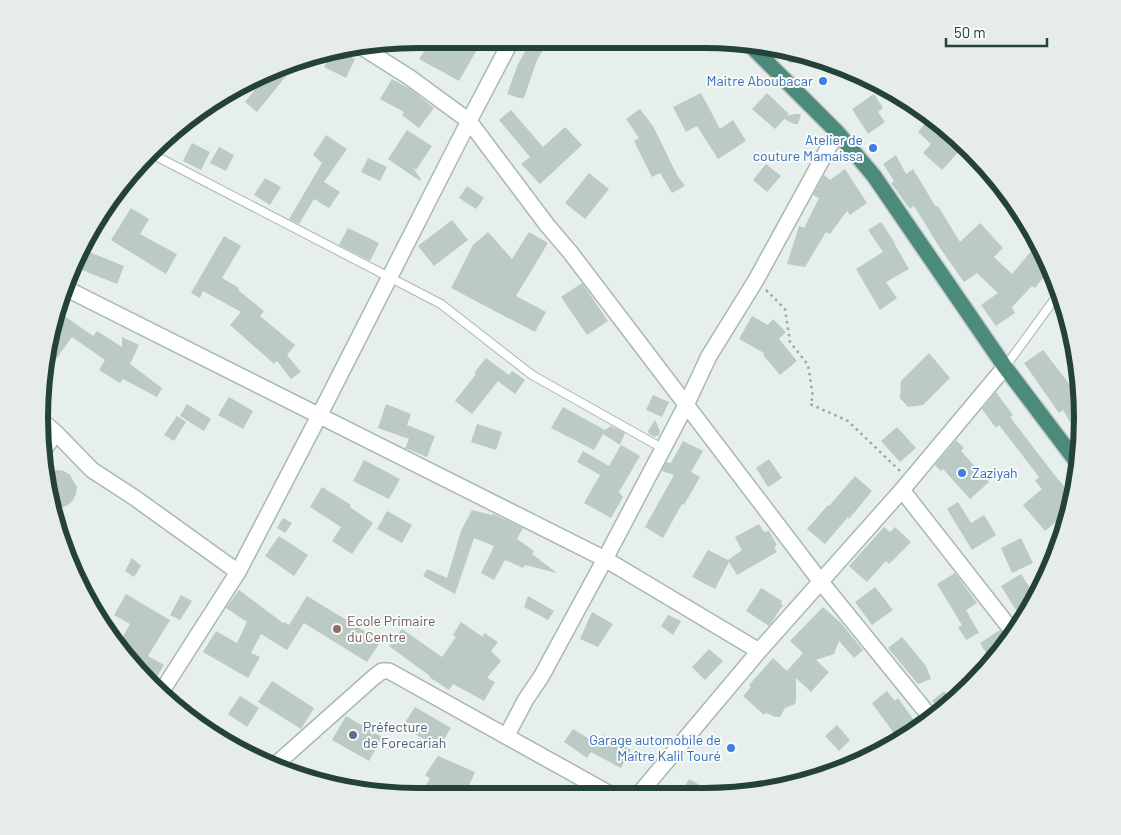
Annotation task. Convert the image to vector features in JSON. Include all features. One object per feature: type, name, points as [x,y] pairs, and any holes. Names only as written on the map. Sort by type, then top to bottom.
[{"type":"highway","points":[[757,52],[837,132],[874,176],[1005,366],[1071,456]]},
{"type":"street","points":[[164,687],[238,572],[507,48]]},
{"type":"street","points":[[368,51],[409,77],[469,120],[821,582],[926,713]]},
{"type":"street","points":[[506,735],[541,678],[605,559],[686,405],[709,356],[756,280],[837,132]]},
{"type":"street","points":[[70,291],[605,559],[759,651]]},
{"type":"street","points":[[644,788],[759,651],[906,485],[1005,366]]},
{"type":"street","points":[[48,426],[92,470],[135,498],[238,572]]},
{"type":"street","points":[[48,444],[56,433]]},
{"type":"street","points":[[906,485],[1009,626]]},
{"type":"street","points":[[280,761],[382,671],[389,671],[599,788]]},
{"type":"lane","points":[[156,156],[441,304],[532,375],[662,448]]},
{"type":"lane","points":[[1005,366],[1054,300]]},
{"type":"path","points":[[756,280],[784,309],[790,342],[808,365],[813,397],[810,404],[848,421],[906,485]]},
{"type":"building","points":[[426,48],[443,48],[448,51],[450,48],[478,48],[459,81],[419,59]]},
{"type":"building","points":[[527,48],[544,48],[537,60],[524,98],[507,94],[518,64]]},
{"type":"building","points":[[347,55],[355,59],[346,78],[324,67],[328,59]]},
{"type":"building","points":[[785,57],[798,60],[790,63]]},
{"type":"building","points":[[291,70],[257,112],[245,102],[260,83]]},
{"type":"building","points":[[392,79],[410,89],[434,108],[419,128],[402,115],[404,112],[380,99]]},
{"type":"building","points":[[701,93],[720,129],[733,120],[746,141],[718,159],[697,126],[686,132],[673,107]]},
{"type":"building","points":[[767,93],[789,114],[787,116],[801,114],[798,124],[784,119],[775,129],[752,109]]},
{"type":"building","points":[[874,94],[883,108],[878,112],[885,122],[868,134],[852,109]]},
{"type":"building","points":[[640,109],[653,126],[677,175],[685,186],[672,193],[660,173],[652,177],[634,141],[639,138],[626,119]]},
{"type":"building","points":[[511,110],[543,147],[565,127],[582,145],[540,184],[521,164],[530,157],[499,120]]},
{"type":"building","points":[[926,122],[959,151],[942,170],[923,153],[931,144],[918,132]]},
{"type":"building","points":[[407,130],[432,146],[416,170],[412,167],[421,179],[420,181],[388,159]]},
{"type":"building","points":[[326,135],[347,149],[324,182],[340,192],[329,208],[314,199],[299,224],[289,219],[322,163],[313,155]]},
{"type":"building","points":[[192,143],[210,152],[201,170],[183,161]]},
{"type":"building","points":[[219,147],[234,155],[226,171],[210,163]]},
{"type":"building","points":[[896,155],[906,174],[913,169],[960,242],[980,223],[1003,248],[994,257],[1012,274],[1032,250],[1034,251],[1045,276],[1035,288],[1032,286],[1012,307],[1015,313],[996,326],[981,305],[998,293],[977,273],[964,282],[914,206],[910,209],[891,183],[894,181],[883,164]]},
{"type":"building","points":[[368,158],[387,167],[380,181],[361,172]]},
{"type":"building","points":[[766,164],[781,176],[767,192],[753,180]]},
{"type":"building","points":[[845,169],[867,203],[850,215],[847,211],[830,234],[826,232],[805,267],[787,264],[799,226],[804,228],[819,198],[813,195],[824,175],[830,180]]},
{"type":"building","points":[[589,173],[609,189],[585,219],[565,203]]},
{"type":"building","points":[[265,178],[281,187],[270,205],[254,195]]},
{"type":"building","points":[[467,186],[484,198],[476,209],[459,198]]},
{"type":"building","points":[[131,208],[149,219],[140,234],[177,254],[166,274],[111,240]]},
{"type":"building","points":[[452,220],[468,240],[434,266],[418,246]]},
{"type":"building","points":[[881,222],[909,269],[886,282],[897,298],[880,310],[856,269],[883,252],[868,230]]},
{"type":"building","points":[[348,228],[379,243],[370,261],[339,245]]},
{"type":"building","points":[[488,232],[512,259],[529,232],[548,243],[516,296],[546,312],[535,332],[451,288],[473,245]]},
{"type":"building","points":[[224,236],[241,246],[222,278],[239,288],[238,290],[264,311],[260,316],[295,345],[287,355],[301,372],[291,379],[277,361],[274,364],[230,325],[241,312],[203,291],[200,298],[191,293]]},
{"type":"building","points":[[89,252],[124,266],[117,284],[82,270]]},
{"type":"building","points":[[582,283],[608,321],[587,335],[561,297]]},
{"type":"building","points":[[63,315],[93,336],[97,331],[122,347],[122,337],[139,345],[130,364],[162,388],[157,397],[123,379],[120,383],[99,370],[105,360],[72,337],[52,365]]},
{"type":"building","points":[[752,316],[768,325],[773,319],[786,332],[779,339],[797,361],[780,375],[763,355],[764,353],[739,339]]},
{"type":"building","points":[[1043,350],[1072,385],[1074,428],[1063,410],[1059,413],[1024,363]]},
{"type":"building","points":[[929,353],[950,378],[923,405],[908,407],[900,398],[901,381]]},
{"type":"building","points":[[486,358],[509,375],[512,371],[525,380],[515,394],[498,381],[472,414],[455,401]]},
{"type":"building","points":[[996,392],[1013,415],[1010,417],[1066,489],[1059,519],[1045,531],[1023,505],[1042,489],[1035,481],[1039,477],[999,425],[996,428],[982,409]]},
{"type":"building","points":[[653,395],[669,402],[662,417],[646,410]]},
{"type":"building","points":[[229,397],[253,411],[243,429],[218,415]]},
{"type":"building","points":[[187,404],[211,419],[204,431],[180,416]]},
{"type":"building","points":[[386,404],[411,414],[407,425],[435,436],[427,457],[405,448],[409,439],[378,428]]},
{"type":"building","points":[[563,407],[605,430],[611,426],[625,433],[620,445],[603,434],[594,450],[551,428]]},
{"type":"building","points":[[177,416],[186,422],[174,441],[164,435]]},
{"type":"building","points":[[655,420],[660,431],[659,435],[654,437],[648,431]]},
{"type":"building","points":[[477,424],[502,432],[496,450],[471,442]]},
{"type":"building","points":[[897,427],[916,448],[900,462],[881,441]]},
{"type":"building","points":[[956,440],[964,448],[961,451],[989,482],[970,499],[943,469],[941,471],[935,465]]},
{"type":"building","points":[[683,441],[703,451],[691,472],[700,477],[663,538],[645,527],[674,475],[662,471],[666,462],[671,463]]},
{"type":"building","points":[[621,445],[640,456],[619,492],[623,497],[611,518],[584,503],[600,475],[577,462],[583,451],[609,466]]},
{"type":"building","points":[[769,459],[782,478],[768,487],[756,468]]},
{"type":"building","points":[[364,460],[400,479],[389,499],[353,481]]},
{"type":"building","points":[[52,471],[64,471],[70,475],[77,487],[73,500],[61,508],[59,508]]},
{"type":"building","points":[[855,476],[872,491],[825,544],[807,529]]},
{"type":"building","points":[[322,487],[351,505],[350,507],[373,523],[352,554],[332,541],[341,527],[310,507]]},
{"type":"building","points":[[958,502],[971,523],[984,515],[996,535],[972,550],[947,509]]},
{"type":"building","points":[[472,510],[493,514],[523,528],[517,539],[534,551],[532,554],[557,573],[525,565],[523,568],[505,560],[494,580],[481,573],[494,546],[474,538],[455,594],[423,576],[427,569],[447,578],[461,531]]},
{"type":"building","points":[[387,511],[412,525],[402,543],[377,529]]},
{"type":"building","points":[[283,518],[292,523],[285,533],[277,528]]},
{"type":"building","points":[[759,524],[764,532],[769,531],[777,545],[774,547],[777,552],[737,575],[729,562],[715,589],[692,577],[708,550],[728,560],[742,550],[735,537]]},
{"type":"building","points":[[884,527],[890,532],[895,527],[911,542],[889,564],[886,561],[867,582],[849,566]]},
{"type":"building","points":[[279,536],[308,555],[294,576],[265,556]]},
{"type":"building","points":[[1021,538],[1033,563],[1012,573],[1001,548]]},
{"type":"building","points":[[132,558],[141,566],[134,577],[125,571]]},
{"type":"building","points":[[955,573],[977,603],[966,610],[979,633],[966,640],[958,627],[962,625],[937,584]]},
{"type":"building","points":[[1021,574],[1031,589],[1017,613],[1001,586]]},
{"type":"building","points":[[875,587],[893,610],[872,625],[855,602]]},
{"type":"building","points":[[761,588],[782,601],[781,604],[783,605],[769,626],[746,611]]},
{"type":"building","points":[[239,590],[283,623],[289,625],[307,596],[381,641],[367,662],[304,623],[287,650],[261,634],[251,653],[260,657],[248,678],[203,652],[216,631],[237,643],[247,622],[226,608]]},
{"type":"building","points":[[126,594],[170,620],[148,656],[164,665],[156,679],[121,639],[130,624],[114,615]]},
{"type":"building","points":[[181,595],[192,601],[180,620],[170,615]]},
{"type":"building","points":[[528,596],[554,611],[548,620],[524,607]]},
{"type":"building","points":[[823,607],[841,623],[863,650],[854,658],[839,641],[834,654],[816,660],[829,672],[811,692],[796,678],[795,704],[785,708],[780,717],[766,713],[764,715],[743,696],[751,687],[749,685],[773,658],[787,671],[803,653],[790,641]]},
{"type":"building","points":[[592,612],[613,624],[598,647],[580,639]]},
{"type":"building","points":[[668,615],[681,621],[673,635],[661,626]]},
{"type":"building","points":[[461,622],[483,637],[484,633],[498,642],[491,651],[501,661],[487,678],[495,682],[484,701],[453,684],[449,690],[389,646],[402,629],[442,657],[456,637],[453,635]]},
{"type":"building","points":[[1000,630],[1003,634],[987,655],[980,643]]},
{"type":"building","points":[[902,637],[926,666],[931,679],[918,684],[888,648]]},
{"type":"building","points":[[709,649],[723,661],[705,680],[692,667]]},
{"type":"building","points":[[272,681],[314,708],[301,729],[258,702]]},
{"type":"building","points":[[887,691],[895,701],[898,698],[915,721],[894,734],[872,703]]},
{"type":"building","points":[[944,691],[948,696],[936,705],[932,701]]},
{"type":"building","points":[[240,696],[259,708],[247,727],[228,714]]},
{"type":"building","points":[[415,707],[451,728],[439,747],[402,727]]},
{"type":"building","points":[[346,716],[382,737],[369,761],[332,740]]},
{"type":"building","points":[[837,725],[850,740],[839,751],[825,736]]},
{"type":"building","points":[[573,729],[599,745],[604,735],[631,750],[621,768],[591,752],[587,758],[564,742]]},
{"type":"building","points":[[438,756],[475,772],[468,788],[425,788],[430,778],[425,775]]},
{"type":"building","points":[[689,779],[705,788],[704,788],[684,788]]},
{"type":"place","name":"Maitre Aboubacar","points":[[823,81]]},
{"type":"place","name":"Atelier de couture Mamaissa","points":[[873,148]]},
{"type":"place","name":"Zaziyah","points":[[962,473]]},
{"type":"place","name":"Ecole Primaire du Centre","points":[[337,629]]},
{"type":"place","name":"Préfecture de Forecariah","points":[[353,735]]},
{"type":"place","name":"Garage automobile de Maître Kalil Touré","points":[[731,748]]}]
